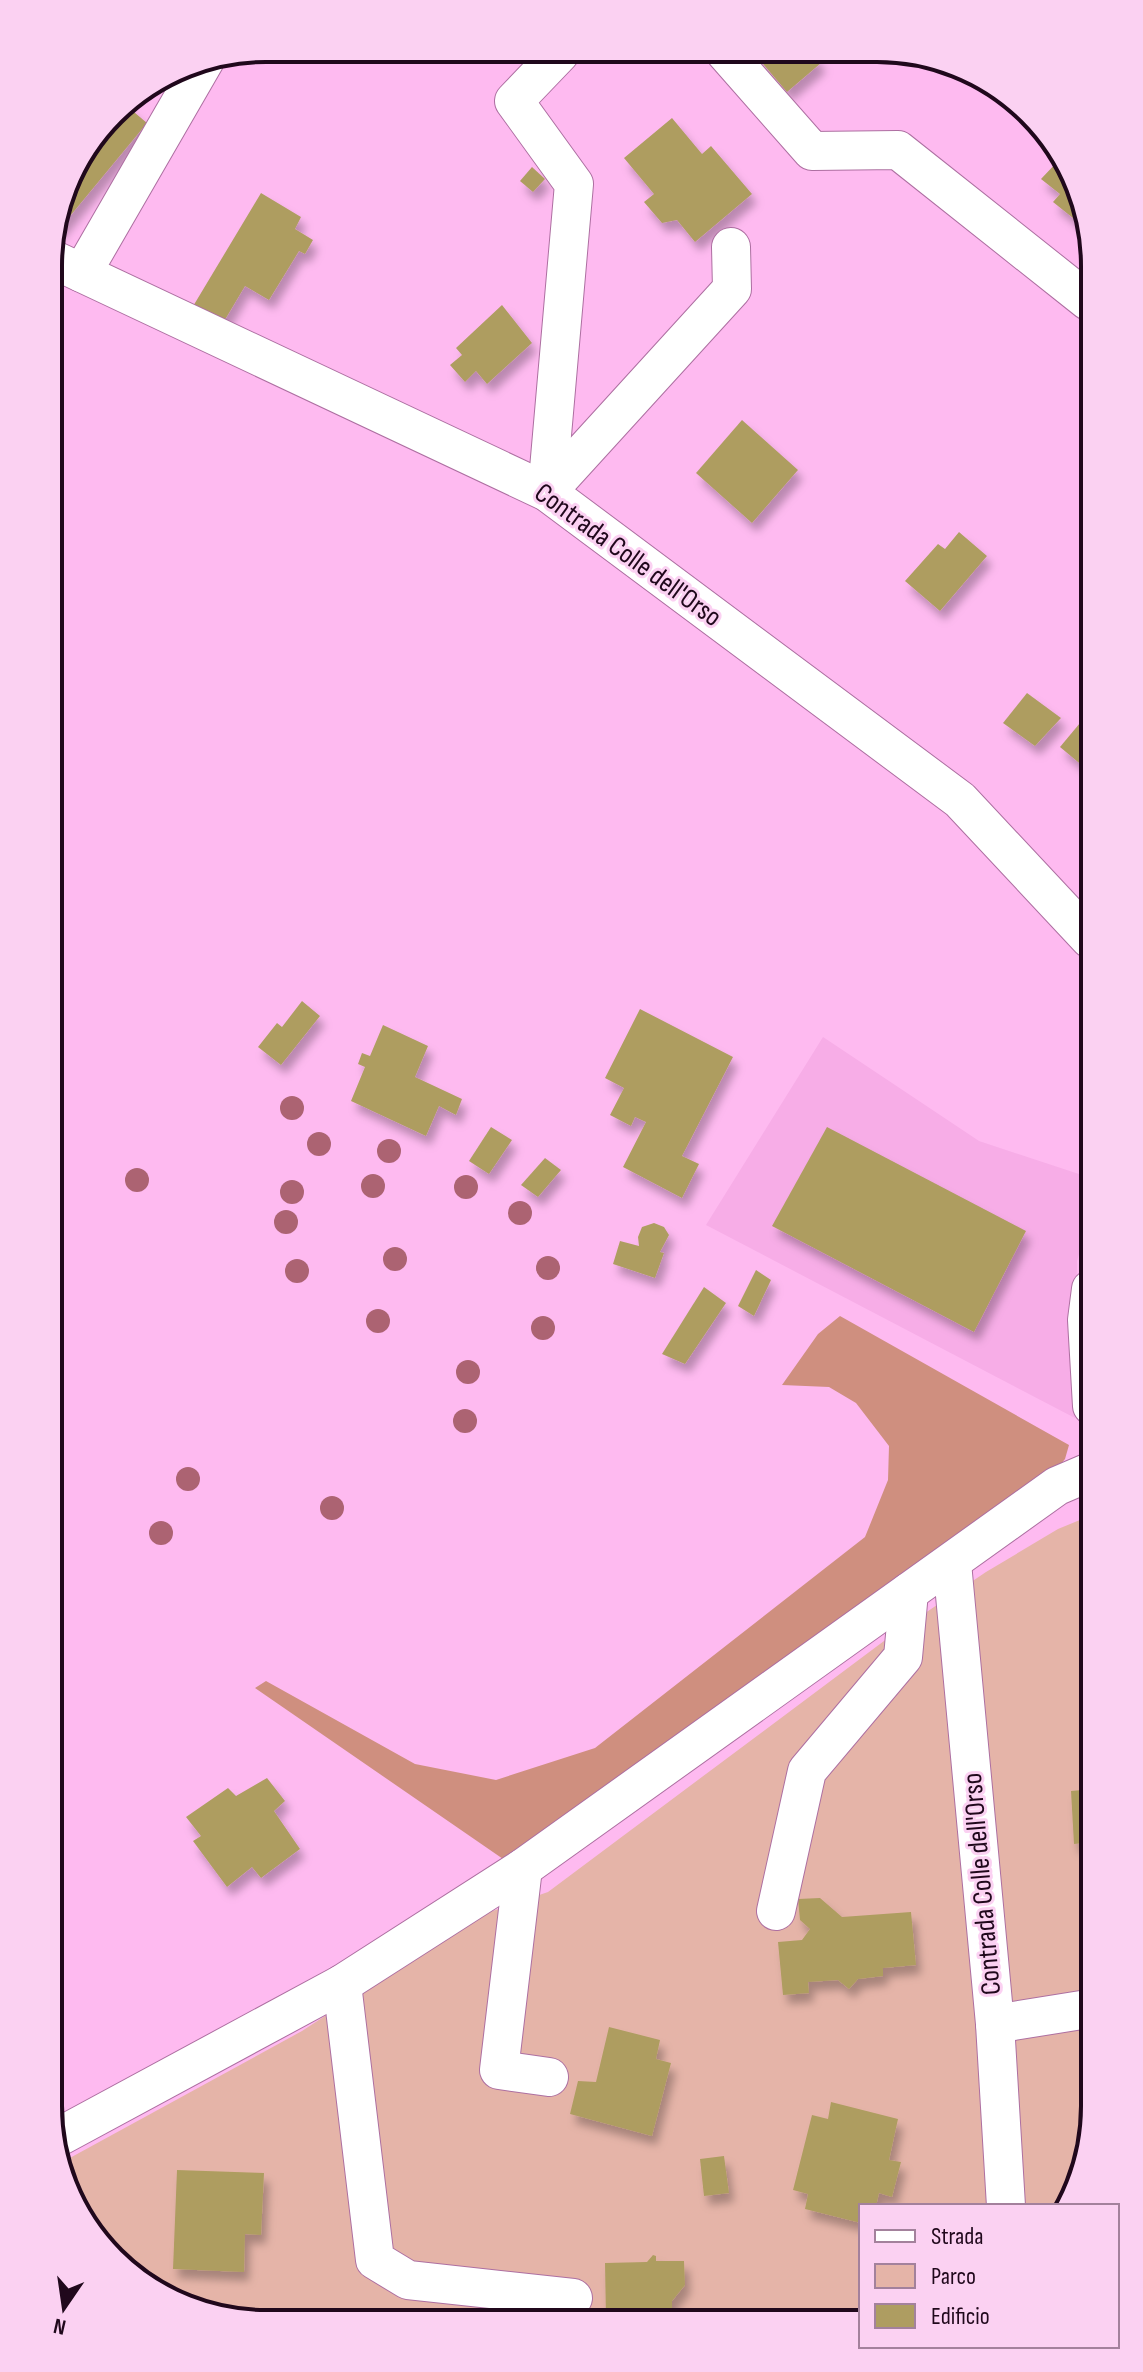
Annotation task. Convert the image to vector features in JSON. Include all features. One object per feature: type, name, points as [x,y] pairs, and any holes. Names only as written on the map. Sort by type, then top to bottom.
[{"type":"street","points":[[547,492],[574,184],[514,101],[551,62]]},
{"type":"street","points":[[734,62],[812,151],[898,150],[1081,295]]},
{"type":"street","points":[[66,265],[195,75]]},
{"type":"street","points":[[547,492],[732,289],[731,247]]},
{"type":"street","name":"Contrada Colle dell'Orso","points":[[66,265],[547,492],[960,800],[1081,929]]},
{"type":"street","points":[[64,2134],[342,1984],[523,1868],[1057,1486],[1081,1476]]},
{"type":"street","name":"Contrada Colle dell'Orso","points":[[952,1563],[995,2024],[1006,2204]]},
{"type":"street","points":[[776,1911],[807,1771],[903,1657],[909,1592]]},
{"type":"street","points":[[523,1868],[499,2070],[549,2077]]},
{"type":"street","points":[[342,1984],[375,2260],[408,2280],[573,2298]]},
{"type":"street","points":[[995,2024],[1081,2010]]},
{"type":"shaded area","points":[[823,1037],[979,1141],[1081,1175],[1075,1418],[706,1225]]},
{"type":"shaded area","points":[[840,1316],[1069,1445],[1065,1459],[1053,1474],[506,1861],[255,1688],[266,1681],[415,1764],[496,1780],[595,1748],[865,1537],[888,1480],[889,1446],[856,1403],[829,1387],[782,1385],[818,1334]]},
{"type":"green space","points":[[1081,1520],[1081,2120],[1074,2159],[1055,2204],[859,2204],[859,2310],[239,2308],[200,2299],[153,2276],[131,2259],[104,2230],[89,2208],[69,2158],[302,2031],[478,1916],[548,1892],[888,1638],[986,1572],[1058,1529]]},
{"type":"building","points":[[761,62],[820,62],[821,63],[787,92]]},
{"type":"building","points":[[133,112],[147,123],[68,219],[89,164],[113,131]]},
{"type":"building","points":[[672,118],[702,154],[711,146],[752,194],[695,242],[677,220],[662,223],[644,202],[654,194],[624,158]]},
{"type":"building","points":[[1054,165],[1075,220],[1053,202],[1060,194],[1041,179]]},
{"type":"building","points":[[532,167],[545,179],[533,192],[520,181]]},
{"type":"building","points":[[261,193],[301,217],[295,229],[313,240],[305,254],[299,251],[269,300],[245,286],[220,328],[189,313]]},
{"type":"building","points":[[502,305],[532,343],[487,384],[476,371],[465,382],[450,365],[462,355],[456,348]]},
{"type":"building","points":[[742,420],[798,470],[752,523],[696,473]]},
{"type":"building","points":[[959,532],[987,556],[940,611],[905,581],[938,544],[945,549]]},
{"type":"building","points":[[1027,693],[1061,718],[1035,746],[1003,723]]},
{"type":"building","points":[[1080,723],[1081,764],[1060,747]]},
{"type":"building","points":[[302,1001],[320,1016],[281,1065],[258,1047],[277,1023],[282,1027]]},
{"type":"building","points":[[640,1009],[733,1057],[682,1156],[699,1164],[682,1198],[623,1167],[646,1122],[635,1117],[631,1126],[610,1115],[624,1088],[605,1078]]},
{"type":"building","points":[[383,1025],[428,1046],[415,1077],[462,1099],[456,1115],[439,1106],[426,1136],[351,1101],[365,1067],[358,1064],[362,1053],[370,1056]]},
{"type":"building","points":[[491,1127],[512,1140],[489,1174],[469,1161]]},
{"type":"building","points":[[827,1127],[1026,1231],[974,1332],[772,1226]]},
{"type":"building","points":[[545,1158],[561,1170],[538,1197],[521,1185]]},
{"type":"building","points":[[654,1223],[664,1227],[669,1235],[660,1252],[664,1253],[655,1278],[613,1264],[620,1241],[639,1246],[642,1227]]},
{"type":"building","points":[[756,1270],[771,1280],[754,1316],[738,1306]]},
{"type":"building","points":[[704,1287],[726,1303],[685,1364],[662,1354]]},
{"type":"building","points":[[267,1778],[285,1801],[274,1811],[300,1849],[261,1878],[252,1867],[227,1887],[193,1841],[201,1836],[186,1817],[228,1788],[236,1796]]},
{"type":"building","points":[[1081,1790],[1081,1843],[1074,1844],[1071,1791]]},
{"type":"building","points":[[820,1898],[842,1917],[911,1912],[916,1965],[883,1968],[883,1976],[858,1979],[849,1989],[838,1980],[808,1982],[809,1993],[783,1995],[778,1942],[802,1940],[810,1929],[800,1920],[798,1899]]},
{"type":"building","points":[[609,2027],[660,2040],[656,2059],[671,2063],[652,2136],[570,2114],[578,2081],[596,2082]]},
{"type":"building","points":[[831,2102],[898,2119],[889,2160],[901,2162],[892,2197],[879,2193],[876,2204],[859,2204],[859,2222],[805,2209],[808,2194],[793,2190],[812,2115],[828,2119]]},
{"type":"building","points":[[724,2156],[729,2193],[704,2196],[700,2159]]},
{"type":"building","points":[[177,2170],[264,2173],[261,2235],[245,2234],[244,2272],[173,2269]]},
{"type":"building","points":[[653,2255],[656,2261],[684,2261],[685,2285],[672,2301],[672,2310],[606,2310],[605,2263],[647,2262]]}]
